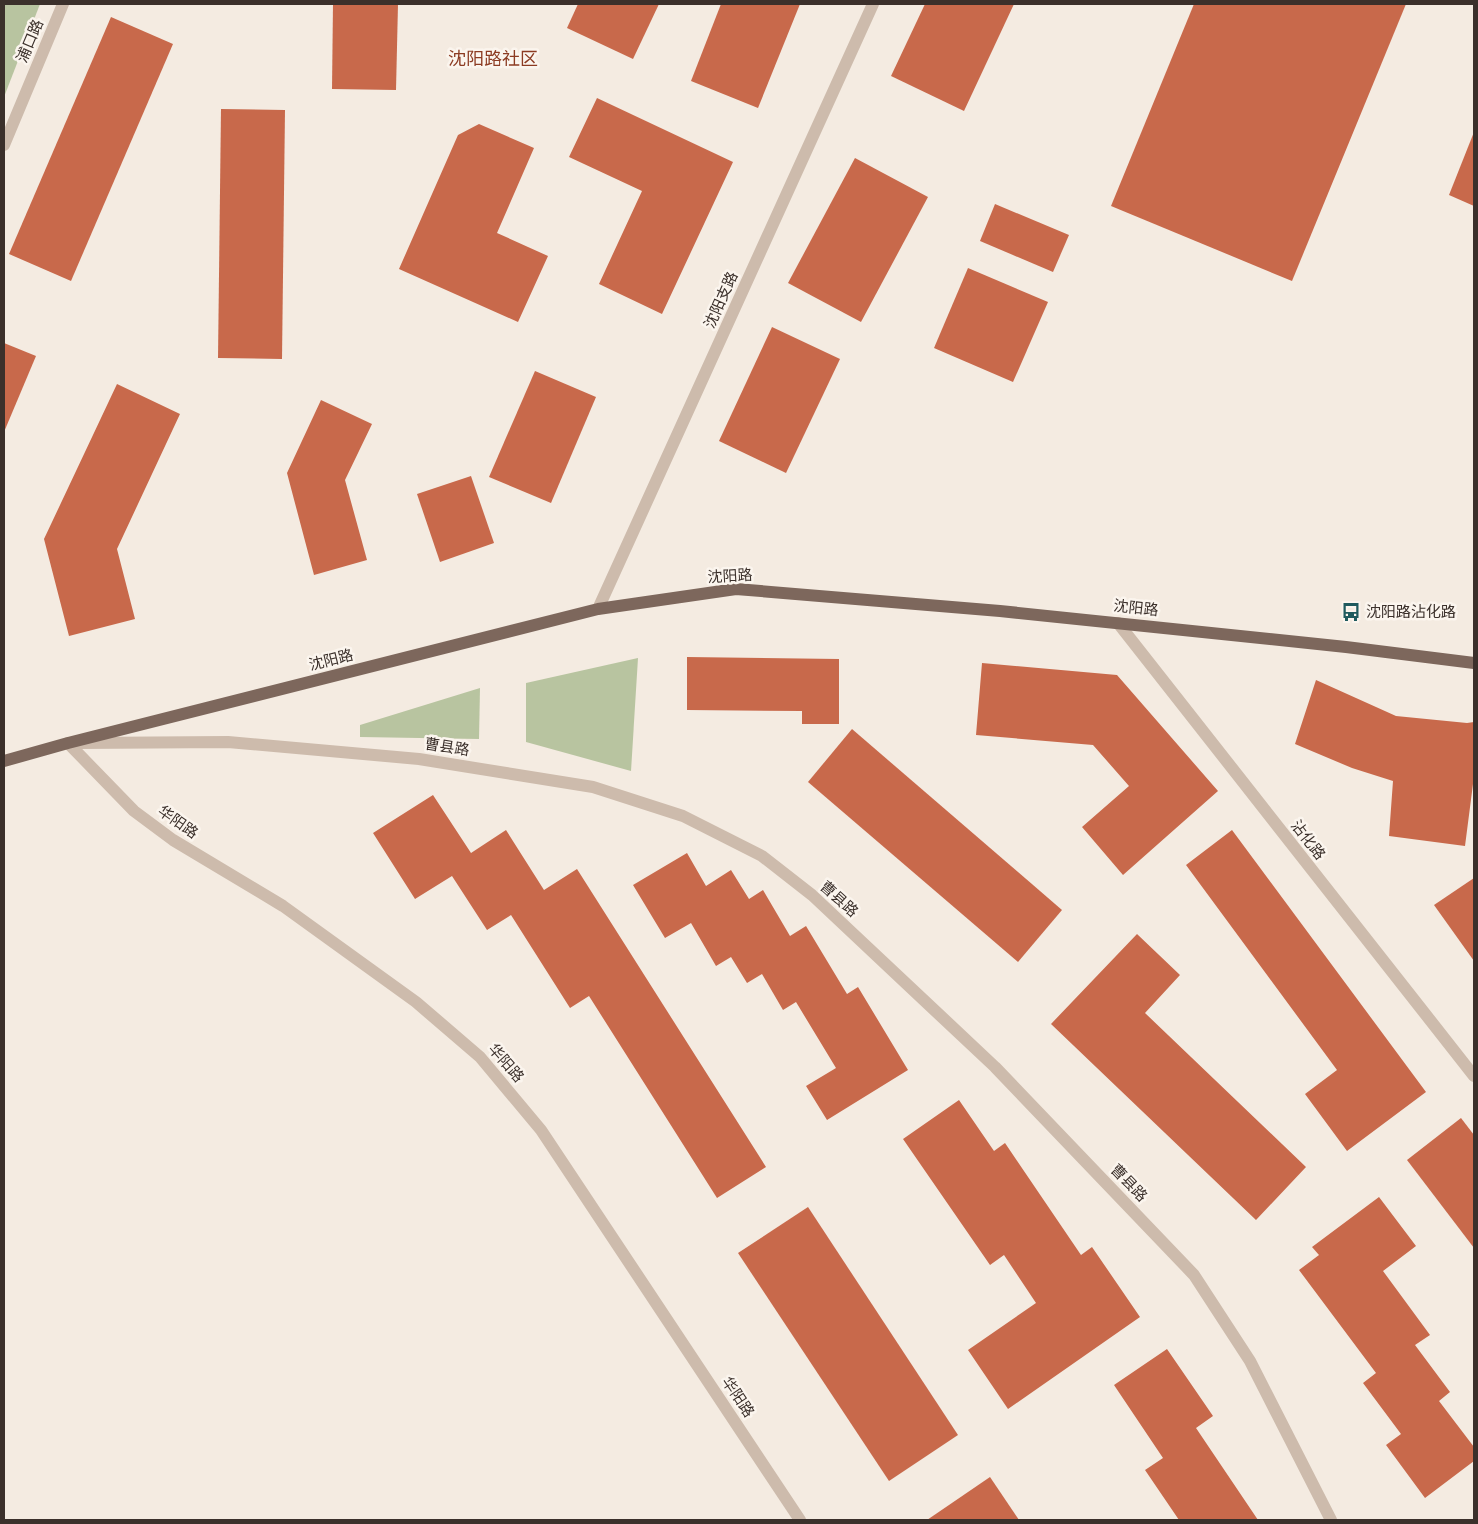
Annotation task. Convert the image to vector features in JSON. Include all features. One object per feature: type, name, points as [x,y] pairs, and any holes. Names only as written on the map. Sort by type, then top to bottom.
[{"type":"main road","name":"沈阳路","points":[[4,761],[68,743],[598,609],[736,589],[1000,611],[1346,647],[1474,663]]},
{"type":"street","name":"浦口路","points":[[4,145],[63,4]]},
{"type":"street","name":"沈阳支路","points":[[598,609],[873,4]]},
{"type":"street","name":"沾化路","points":[[1118,623],[1474,1076]]},
{"type":"street","name":"曹县路","points":[[68,743],[228,742],[419,759],[593,787],[684,816],[762,856],[812,895],[995,1067],[1194,1275],[1250,1361],[1331,1520]]},
{"type":"street","name":"华阳路","points":[[68,743],[134,811],[173,840],[283,906],[416,1002],[480,1057],[541,1130],[800,1520]]},
{"type":"green space","points":[[4,4],[40,4],[4,97]]},
{"type":"green space","points":[[638,658],[631,771],[526,742],[526,683]]},
{"type":"green space","points":[[480,688],[479,739],[360,737],[360,725]]},
{"type":"building","points":[[333,4],[398,4],[396,90],[332,89]]},
{"type":"building","points":[[578,4],[659,4],[633,59],[567,28]]},
{"type":"building","points":[[721,4],[800,4],[758,108],[691,81]]},
{"type":"building","points":[[925,4],[1014,4],[964,111],[891,76]]},
{"type":"building","points":[[1194,4],[1406,4],[1292,281],[1111,206]]},
{"type":"building","points":[[111,17],[173,44],[71,281],[9,254]]},
{"type":"building","points":[[597,98],[733,162],[662,314],[599,284],[642,191],[569,157]]},
{"type":"building","points":[[221,109],[285,110],[282,359],[218,358]]},
{"type":"building","points":[[479,124],[534,148],[497,233],[548,256],[518,322],[399,269],[458,135]]},
{"type":"building","points":[[1474,132],[1474,206],[1449,195]]},
{"type":"building","points":[[855,158],[928,197],[861,322],[788,283]]},
{"type":"building","points":[[995,204],[1069,235],[1053,272],[980,241]]},
{"type":"building","points":[[968,268],[1048,302],[1013,382],[934,348]]},
{"type":"building","points":[[772,327],[840,359],[786,473],[719,441]]},
{"type":"building","points":[[4,343],[36,356],[4,432]]},
{"type":"building","points":[[535,371],[596,397],[551,503],[489,477]]},
{"type":"building","points":[[117,384],[180,414],[117,549],[135,619],[69,636],[44,539]]},
{"type":"building","points":[[321,400],[372,424],[345,480],[367,560],[314,575],[287,473]]},
{"type":"building","points":[[471,476],[494,543],[440,562],[417,494]]},
{"type":"building","points":[[687,657],[839,659],[839,724],[802,724],[802,711],[687,710]]},
{"type":"building","points":[[982,663],[1117,675],[1218,791],[1123,875],[1082,827],[1129,786],[1093,745],[976,735]]},
{"type":"building","points":[[1316,680],[1396,716],[1467,723],[1474,722],[1474,784],[1465,846],[1389,836],[1393,781],[1352,768],[1295,744]]},
{"type":"building","points":[[852,729],[1062,910],[1018,962],[808,782]]},
{"type":"building","points":[[433,795],[471,853],[506,830],[544,890],[577,869],[766,1167],[717,1198],[589,996],[570,1008],[511,915],[487,930],[452,876],[415,899],[373,833]]},
{"type":"building","points":[[1232,830],[1426,1092],[1347,1151],[1305,1094],[1337,1070],[1186,865]]},
{"type":"building","points":[[687,853],[706,886],[731,870],[749,899],[763,890],[790,936],[806,926],[847,994],[858,987],[908,1070],[827,1120],[806,1086],[836,1068],[796,1002],[783,1010],[762,974],[747,983],[731,957],[716,966],[691,923],[665,938],[633,885]]},
{"type":"building","points":[[1474,878],[1474,961],[1434,905]]},
{"type":"building","points":[[1137,934],[1180,975],[1145,1013],[1306,1167],[1256,1220],[1051,1024]]},
{"type":"building","points":[[959,1100],[994,1151],[1005,1143],[1081,1255],[1092,1247],[1140,1317],[1008,1409],[968,1350],[1036,1303],[1004,1255],[990,1265],[903,1139]]},
{"type":"building","points":[[1461,1118],[1474,1135],[1474,1248],[1407,1160]]},
{"type":"building","points":[[1379,1197],[1416,1246],[1383,1271],[1430,1335],[1415,1345],[1450,1392],[1439,1401],[1474,1447],[1474,1461],[1425,1498],[1386,1445],[1401,1434],[1363,1383],[1376,1373],[1299,1270],[1319,1255],[1312,1247]]},
{"type":"building","points":[[808,1207],[958,1435],[889,1481],[738,1253]]},
{"type":"building","points":[[1167,1349],[1213,1416],[1196,1428],[1258,1520],[1179,1520],[1145,1470],[1163,1458],[1114,1385]]},
{"type":"building","points":[[990,1477],[1019,1520],[927,1520]]},
{"type":"place","name":"沈阳路沾化路","points":[[1351,612]]},
{"type":"district","name":"沈阳路社区","points":[[493,59]]}]
